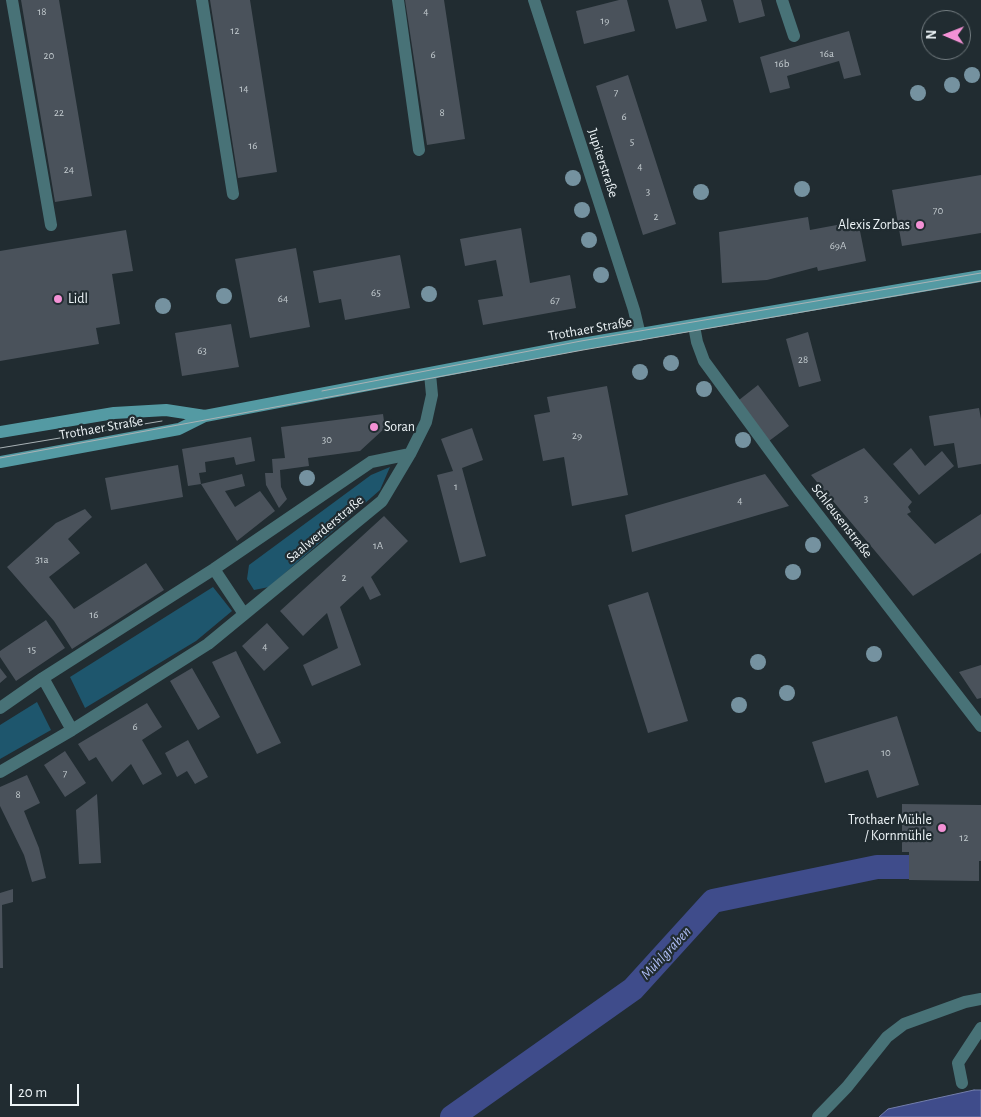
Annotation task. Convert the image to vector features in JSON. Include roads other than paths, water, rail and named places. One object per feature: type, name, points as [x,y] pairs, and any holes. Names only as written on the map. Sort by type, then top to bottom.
[{"type":"main road","name":"Trothaer Straße","points":[[0,462],[179,429],[205,416],[640,335],[981,276]]},
{"type":"main road","name":"Trothaer Straße","points":[[0,432],[114,413],[166,410],[205,416]]},
{"type":"street","points":[[12,0],[51,225]]},
{"type":"street","points":[[202,0],[233,194]]},
{"type":"street","points":[[398,0],[419,150]]},
{"type":"street","name":"Jupiterstraße","points":[[534,0],[631,301],[640,335]]},
{"type":"street","points":[[782,0],[794,36]]},
{"type":"street","name":"Schleusenstraße","points":[[694,326],[697,342],[704,361],[798,489],[981,726]]},
{"type":"street","name":"Saalwerderstraße","points":[[0,772],[72,730],[208,644],[382,501],[410,454],[426,422],[432,395],[430,374]]},
{"type":"street","name":"Saalwerderstraße","points":[[0,708],[43,678],[214,569],[371,462],[410,454]]},
{"type":"street","points":[[214,569],[244,614]]},
{"type":"street","points":[[43,678],[72,730]]},
{"type":"street","points":[[818,1117],[847,1087],[887,1037],[904,1024],[965,1002],[981,999]]},
{"type":"street","points":[[962,1083],[958,1063],[981,1028]]},
{"type":"water","points":[[981,1090],[981,1117],[879,1117],[888,1109]]},
{"type":"waterway","name":"Mühlgraben","points":[[452,1117],[633,989],[713,901],[877,867],[909,867]]},
{"type":"tram line","points":[[322,391],[581,341],[981,273]]},
{"type":"tram line","points":[[0,458],[583,350],[981,281]]},
{"type":"tram line","points":[[0,448],[162,421]]},
{"type":"place","name":"Alexis Zorbas","points":[[920,225]]},
{"type":"place","name":"Lidl","points":[[58,299]]},
{"type":"place","name":"Soran","points":[[374,427]]},
{"type":"place","name":"Trothaer Mühle / Kornmühle","points":[[942,828]]}]
